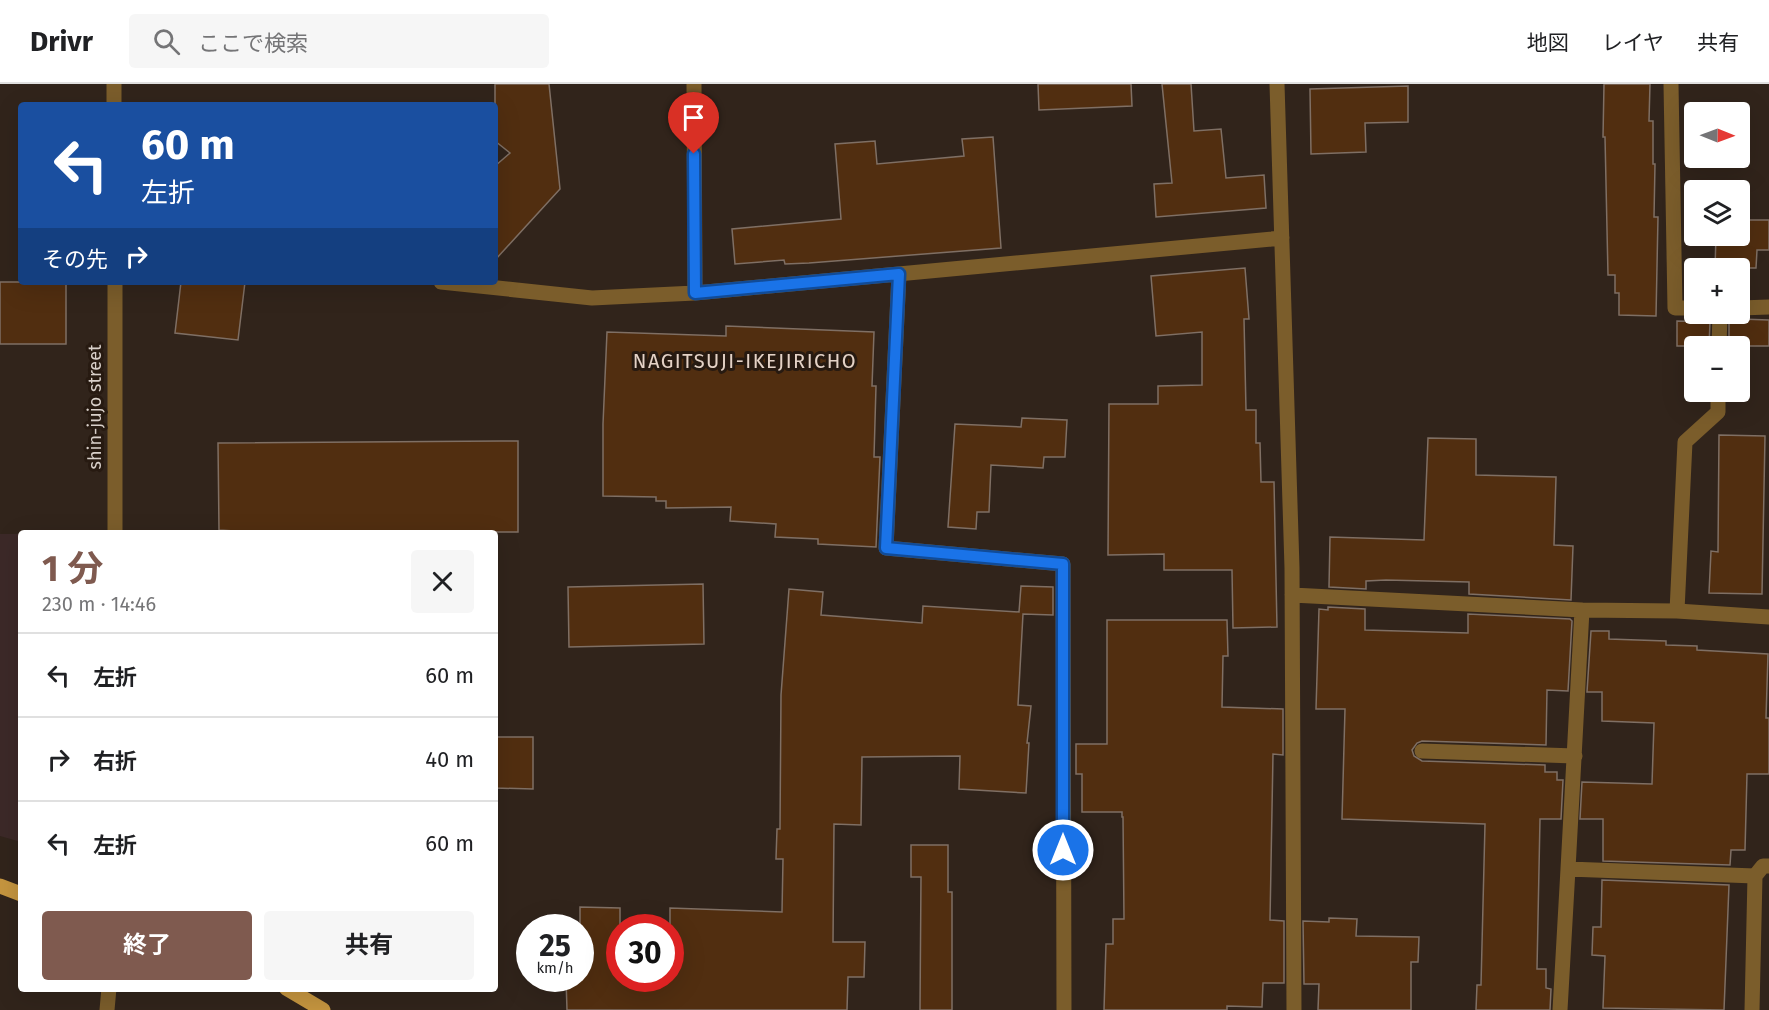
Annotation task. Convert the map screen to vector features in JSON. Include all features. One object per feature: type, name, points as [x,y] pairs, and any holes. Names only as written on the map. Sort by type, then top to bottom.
[{"type":"main road","points":[[0,886],[18,893]]},
{"type":"main road","points":[[293,992],[323,1010]]},
{"type":"street","points":[[114,84],[114,102]]},
{"type":"street","points":[[694,84],[695,293]]},
{"type":"street","points":[[1277,84],[1292,595],[1294,1010]]},
{"type":"street","points":[[1671,84],[1675,309],[1684,309]]},
{"type":"street","points":[[469,285],[592,298],[695,293],[1282,238]]},
{"type":"street","points":[[899,274],[886,548],[1063,564],[1064,1010]]},
{"type":"street","name":"shin-jujo street","points":[[115,285],[115,530]]},
{"type":"street","points":[[1750,308],[1769,307]]},
{"type":"street","points":[[1677,611],[1684,442],[1718,412],[1718,402]]},
{"type":"street","points":[[1292,595],[1769,617]]},
{"type":"street","points":[[1560,1010],[1582,610]]},
{"type":"street","points":[[1422,751],[1575,756]]},
{"type":"street","points":[[1752,1010],[1755,876],[1763,866],[1769,866]]},
{"type":"street","points":[[1568,869],[1755,876]]},
{"type":"street","points":[[107,1010],[109,992]]},
{"type":"shaded area","points":[[0,534],[18,534],[18,841],[0,836]]},
{"type":"building","points":[[495,84],[549,84],[560,189],[498,257],[498,163],[510,153],[498,143],[498,102],[495,102]]},
{"type":"building","points":[[1038,84],[1131,84],[1132,106],[1039,110]]},
{"type":"building","points":[[1162,84],[1191,84],[1194,131],[1221,129],[1226,178],[1264,175],[1266,208],[1156,217],[1154,184],[1172,183]]},
{"type":"building","points":[[1604,84],[1650,84],[1649,121],[1653,121],[1653,164],[1655,164],[1654,217],[1658,217],[1656,316],[1619,315],[1619,293],[1615,293],[1615,275],[1608,275],[1605,137],[1603,137]]},
{"type":"building","points":[[1408,86],[1408,122],[1365,123],[1366,152],[1311,154],[1310,89]]},
{"type":"building","points":[[993,137],[1001,248],[809,263],[785,264],[784,260],[735,264],[732,229],[841,219],[835,144],[875,141],[877,164],[964,156],[962,139]]},
{"type":"building","points":[[1750,220],[1769,220],[1769,250],[1757,250],[1756,268],[1750,268],[1750,258],[1715,258],[1716,246],[1750,246]]},
{"type":"building","points":[[1245,268],[1249,319],[1244,319],[1246,410],[1256,410],[1256,443],[1260,443],[1261,482],[1274,482],[1277,627],[1233,628],[1232,570],[1164,570],[1164,554],[1108,555],[1109,404],[1158,404],[1158,386],[1202,385],[1202,332],[1156,336],[1151,276]]},
{"type":"building","points":[[0,282],[18,282],[18,285],[66,285],[66,344],[0,344]]},
{"type":"building","points":[[181,285],[245,285],[238,340],[175,333]]},
{"type":"building","points":[[1750,319],[1769,320],[1769,346],[1750,346],[1750,336],[1729,336],[1729,324],[1750,324]]},
{"type":"building","points":[[1677,321],[1684,321],[1684,324],[1710,324],[1709,336],[1684,336],[1684,346],[1677,346]]},
{"type":"building","points":[[726,326],[874,332],[872,386],[876,386],[874,457],[880,457],[876,547],[818,544],[818,539],[775,537],[776,524],[730,521],[731,507],[666,508],[666,501],[656,501],[656,497],[603,496],[607,332],[726,336]]},
{"type":"building","points":[[1022,418],[1067,420],[1065,457],[1044,457],[1043,468],[991,465],[989,512],[977,512],[976,529],[948,527],[955,424],[1021,427]]},
{"type":"building","points":[[1719,435],[1765,436],[1762,594],[1709,593],[1711,551],[1718,552]]},
{"type":"building","points":[[1428,438],[1476,439],[1476,475],[1556,477],[1554,545],[1573,546],[1571,600],[1469,594],[1469,582],[1386,580],[1366,581],[1366,589],[1329,587],[1330,537],[1424,540]]},
{"type":"building","points":[[518,441],[518,532],[498,532],[498,530],[219,530],[218,443]]},
{"type":"building","points":[[703,584],[704,644],[569,647],[568,587]]},
{"type":"building","points":[[1021,586],[1053,587],[1053,615],[1023,614],[1018,705],[1031,706],[1027,743],[1029,743],[1026,793],[959,789],[960,756],[862,757],[861,825],[834,824],[833,942],[865,942],[864,977],[848,977],[847,1010],[567,1010],[566,992],[594,992],[594,914],[580,914],[580,907],[620,908],[620,914],[606,914],[606,992],[684,992],[684,914],[670,914],[670,908],[782,912],[783,859],[776,859],[777,829],[780,829],[781,695],[789,589],[823,592],[821,615],[922,623],[923,606],[1019,612]]},
{"type":"building","points":[[1328,607],[1365,609],[1365,630],[1468,633],[1468,614],[1570,619],[1572,621],[1568,691],[1547,690],[1546,745],[1422,741],[1417,743],[1412,750],[1414,756],[1422,761],[1545,765],[1545,772],[1557,772],[1557,780],[1563,780],[1561,819],[1540,819],[1537,969],[1546,969],[1546,988],[1551,989],[1550,1010],[1476,1010],[1477,985],[1481,985],[1485,824],[1342,819],[1345,709],[1316,709],[1319,609],[1328,610]]},
{"type":"building","points":[[1107,620],[1227,620],[1228,656],[1223,656],[1222,707],[1283,709],[1283,755],[1273,754],[1270,920],[1284,921],[1284,983],[1263,983],[1262,1007],[1227,1006],[1227,1010],[1104,1010],[1106,944],[1113,944],[1113,919],[1124,919],[1123,817],[1122,812],[1082,812],[1082,774],[1076,774],[1076,744],[1107,744]]},
{"type":"building","points":[[1591,631],[1609,631],[1609,639],[1666,641],[1666,645],[1697,646],[1697,650],[1768,654],[1766,718],[1769,718],[1769,774],[1747,774],[1745,850],[1731,850],[1730,865],[1603,861],[1603,819],[1580,819],[1582,782],[1652,784],[1654,723],[1602,721],[1602,692],[1587,692]]},
{"type":"building","points":[[498,737],[533,737],[533,789],[498,788]]},
{"type":"building","points":[[911,845],[948,845],[948,892],[952,892],[952,1010],[920,1010],[921,877],[911,877]]},
{"type":"building","points":[[1602,880],[1729,885],[1724,1010],[1603,1008],[1605,956],[1592,955],[1593,927],[1601,927]]},
{"type":"building","points":[[1329,918],[1357,919],[1356,936],[1419,937],[1418,962],[1411,962],[1411,1010],[1318,1010],[1319,984],[1304,984],[1303,921],[1329,922]]},
{"type":"district","name":"NAGITSUJI-IKEJIRICHO","points":[[745,361]]},
{"type":"route","points":[[694,154],[695,293],[899,274],[886,548],[1063,564],[1063,850]]}]
